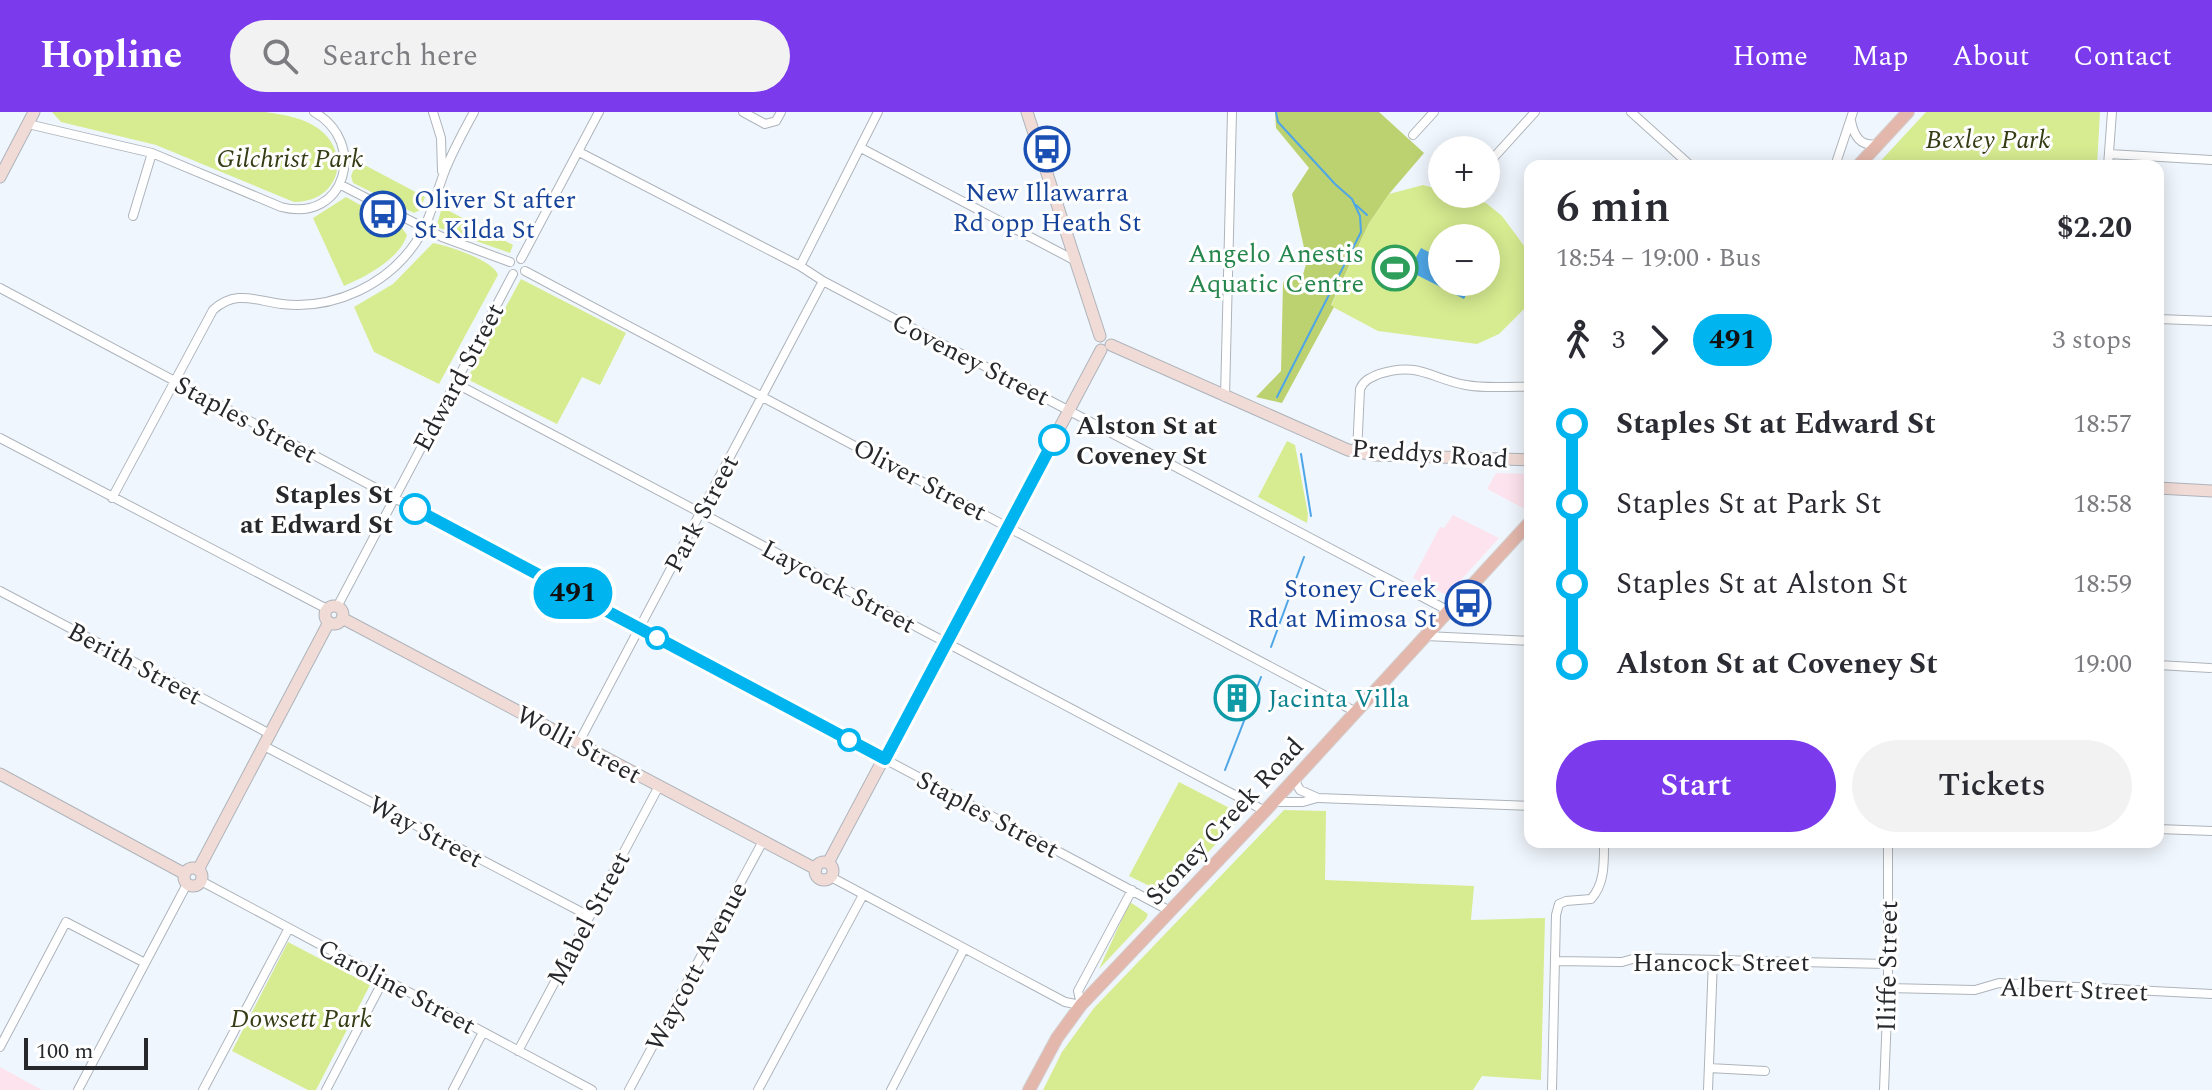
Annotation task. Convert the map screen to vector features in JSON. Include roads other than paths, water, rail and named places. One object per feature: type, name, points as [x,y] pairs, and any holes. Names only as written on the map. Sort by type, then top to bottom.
[{"type":"main road","points":[[1863,160],[1908,112]]},
{"type":"main road","name":"Stoney Creek Road","points":[[1029,1090],[1057,1038],[1081,1005],[1269,807],[1524,529]]},
{"type":"street","points":[[0,177],[34,112]]},
{"type":"street","points":[[433,112],[442,151],[440,184]]},
{"type":"street","points":[[112,498],[209,316],[223,301],[246,296],[285,304],[316,304],[367,287],[396,266],[424,228],[440,184],[474,112]]},
{"type":"street","points":[[521,259],[599,112]]},
{"type":"street","points":[[743,112],[765,124],[776,121],[781,112]]},
{"type":"street","points":[[800,266],[878,112]]},
{"type":"street","points":[[1027,112],[1074,260]]},
{"type":"street","points":[[1225,397],[1232,112]]},
{"type":"street","points":[[1413,135],[1434,112]]},
{"type":"street","points":[[1500,150],[1534,112]]},
{"type":"street","points":[[1631,112],[1684,160]]},
{"type":"street","points":[[2108,160],[2112,112]]},
{"type":"street","points":[[28,124],[152,153],[290,209],[306,209],[323,202],[341,185],[345,171],[344,153],[337,135],[317,113]]},
{"type":"street","points":[[1852,116],[1857,139],[1866,144],[1879,143]]},
{"type":"street","points":[[1837,160],[1852,116]]},
{"type":"street","points":[[861,148],[1074,260]]},
{"type":"street","name":"Coveney Street","points":[[579,152],[1449,611]]},
{"type":"street","points":[[133,216],[152,153]]},
{"type":"street","points":[[2109,154],[2212,160]]},
{"type":"street","points":[[341,185],[442,237],[510,262]]},
{"type":"street","points":[[514,259],[521,259],[525,271],[518,276],[508,267],[514,259]]},
{"type":"street","name":"Preddys Road","points":[[1074,260],[1100,336],[1108,337],[1106,348],[1357,453],[1524,460]]},
{"type":"street","name":"Oliver Street","points":[[525,271],[1356,712]]},
{"type":"street","name":"Edward Street","points":[[199,876],[270,734],[513,274]]},
{"type":"street","name":"Park Street","points":[[578,744],[823,281]]},
{"type":"street","name":"Staples Street","points":[[0,288],[1170,911]]},
{"type":"street","points":[[2164,319],[2212,321]]},
{"type":"street","points":[[828,863],[1106,348]]},
{"type":"street","points":[[1357,453],[1360,389],[1365,381],[1374,376],[1398,369],[1411,369],[1468,386],[1524,387]]},
{"type":"street","name":"Laycock Street","points":[[455,383],[947,642],[1269,807]]},
{"type":"street","name":"Wolli Street","points":[[0,438],[816,869]]},
{"type":"street","points":[[2164,488],[2212,491]]},
{"type":"street","name":"Berith Street","points":[[0,591],[270,734]]},
{"type":"street","points":[[1426,636],[1524,641]]},
{"type":"street","points":[[2164,665],[2211,668]]},
{"type":"street","name":"Way Street","points":[[264,746],[589,916]]},
{"type":"street","points":[[0,774],[195,886],[199,876]]},
{"type":"street","points":[[1299,774],[1296,783],[1300,790],[1318,798]]},
{"type":"street","name":"Mabel Street","points":[[518,1051],[659,786]]},
{"type":"street","points":[[1269,807],[1318,798],[1524,806]]},
{"type":"street","points":[[2164,829],[2212,831]]},
{"type":"street","name":"Waycott Avenue","points":[[629,1090],[763,841]]},
{"type":"street","points":[[1552,1090],[1556,915],[1559,904],[1591,899],[1598,891],[1604,848]]},
{"type":"street","name":"Iliffe Street","points":[[1884,1090],[1888,848]]},
{"type":"street","points":[[828,863],[819,864],[816,869],[821,879],[831,877],[1065,1002],[1081,1005],[1078,991],[1132,890]]},
{"type":"street","points":[[828,863],[833,869],[831,877]]},
{"type":"street","name":"Caroline Street","points":[[199,876],[586,1088]]},
{"type":"street","points":[[78,1090],[186,879]]},
{"type":"street","points":[[758,1090],[863,895]]},
{"type":"street","points":[[0,1047],[66,922],[145,963]]},
{"type":"street","points":[[203,1090],[289,928]]},
{"type":"street","points":[[891,1090],[964,949]]},
{"type":"street","name":"Hancock Street","points":[[1556,961],[1622,962],[1636,958],[1887,964]]},
{"type":"street","points":[[1708,1090],[1713,960]]},
{"type":"street","points":[[326,1090],[384,979]]},
{"type":"street","name":"Albert Street","points":[[1888,988],[1975,990],[1999,983],[2212,994]]},
{"type":"street","points":[[453,1090],[483,1032]]},
{"type":"street","points":[[1709,1068],[1765,1071]]},
{"type":"water","points":[[1421,248],[1428,252],[1428,281],[1409,271]]},
{"type":"waterway","points":[[1276,112],[1278,122],[1352,199],[1360,216],[1361,232],[1277,397]]},
{"type":"waterway","points":[[1356,205],[1367,215]]},
{"type":"waterway","points":[[1301,454],[1311,516]]},
{"type":"waterway","points":[[1271,647],[1304,557]]},
{"type":"waterway","points":[[1225,770],[1261,677]]},
{"type":"place","name":"New Illawarra Rd opp Heath St","points":[[1047,149]]},
{"type":"place","name":"Oliver St after St Kilda St","points":[[383,214]]},
{"type":"place","name":"Angelo Anestis Aquatic Centre","points":[[1395,268]]},
{"type":"place","name":"Alston St at Coveney St","points":[[1054,440]]},
{"type":"place","name":"Staples St at Edward St","points":[[415,509]]},
{"type":"place","name":"Stoney Creek Rd at Mimosa St","points":[[1468,603]]},
{"type":"place","name":"Jacinta Villa","points":[[1237,698]]},
{"type":"park label","name":"Bexley Park","points":[[1988,139]]},
{"type":"park label","name":"Gilchrist Park","points":[[290,158]]},
{"type":"park label","name":"Dowsett Park","points":[[301,1018]]}]
